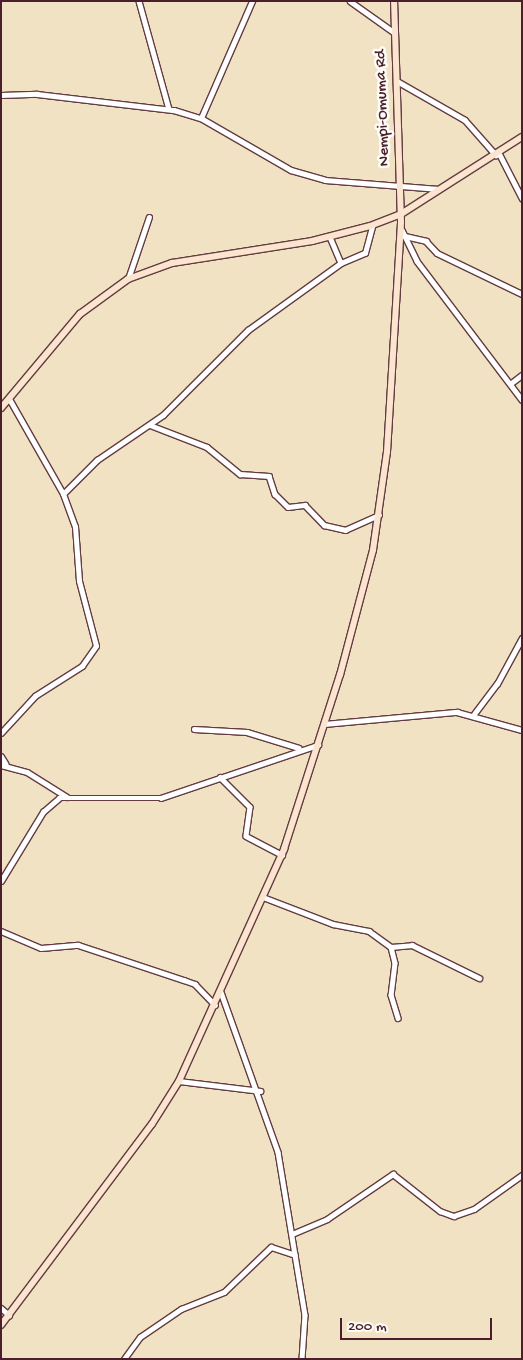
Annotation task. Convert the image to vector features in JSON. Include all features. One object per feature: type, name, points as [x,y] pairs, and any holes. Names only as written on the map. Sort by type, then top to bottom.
[{"type":"street","points":[[139,1],[168,109]]},
{"type":"street","points":[[201,118],[252,1]]},
{"type":"street","points":[[350,1],[395,33]]},
{"type":"street","name":"Nempi-Omuma Rd","points":[[1,1325],[152,1124],[179,1081],[222,992],[282,855],[318,746],[360,606],[379,515],[401,228],[394,1]]},
{"type":"street","points":[[397,81],[465,120],[497,154],[522,198]]},
{"type":"street","points":[[1,95],[37,94],[168,109],[201,118],[291,170],[325,180],[441,189]]},
{"type":"street","points":[[1,408],[80,314],[128,279],[172,263],[330,236],[372,226],[401,214],[520,140]]},
{"type":"street","points":[[128,279],[149,217]]},
{"type":"street","points":[[63,494],[96,460],[150,425],[248,330],[340,263],[365,253],[372,226]]},
{"type":"street","points":[[401,228],[417,261],[522,400]]},
{"type":"street","points":[[330,236],[340,263]]},
{"type":"street","points":[[405,236],[426,241],[436,253],[522,294]]},
{"type":"street","points":[[510,384],[522,375]]},
{"type":"street","points":[[1,733],[35,696],[82,666],[96,646],[79,580],[75,527],[63,494],[9,399]]},
{"type":"street","points":[[150,425],[207,447],[240,474],[270,476],[275,494],[288,507],[305,505],[324,525],[346,530],[379,515]]},
{"type":"street","points":[[474,714],[498,684],[522,638]]},
{"type":"street","points":[[324,724],[401,715],[474,714],[522,730]]},
{"type":"street","points":[[194,730],[247,732],[299,748]]},
{"type":"street","points":[[1,881],[43,812],[52,802],[67,798],[161,798],[299,748],[318,746]]},
{"type":"street","points":[[1,756],[4,764],[27,772],[67,798]]},
{"type":"street","points":[[220,777],[250,807],[246,836],[282,855]]},
{"type":"street","points":[[263,897],[333,924],[369,930],[391,947],[395,963],[391,995],[398,1018]]},
{"type":"street","points":[[1,932],[41,948],[78,945],[184,980],[194,984],[216,1005]]},
{"type":"street","points":[[391,947],[412,945],[479,978]]},
{"type":"street","points":[[222,992],[260,1091],[278,1152],[305,1315],[302,1359]]},
{"type":"street","points":[[179,1081],[260,1091]]},
{"type":"street","points":[[292,1234],[327,1219],[393,1174],[440,1211],[454,1216],[474,1209],[522,1175]]},
{"type":"street","points":[[124,1359],[140,1337],[180,1309],[224,1292],[271,1248],[295,1255]]},
{"type":"street","points":[[1,1308],[9,1314]]}]
